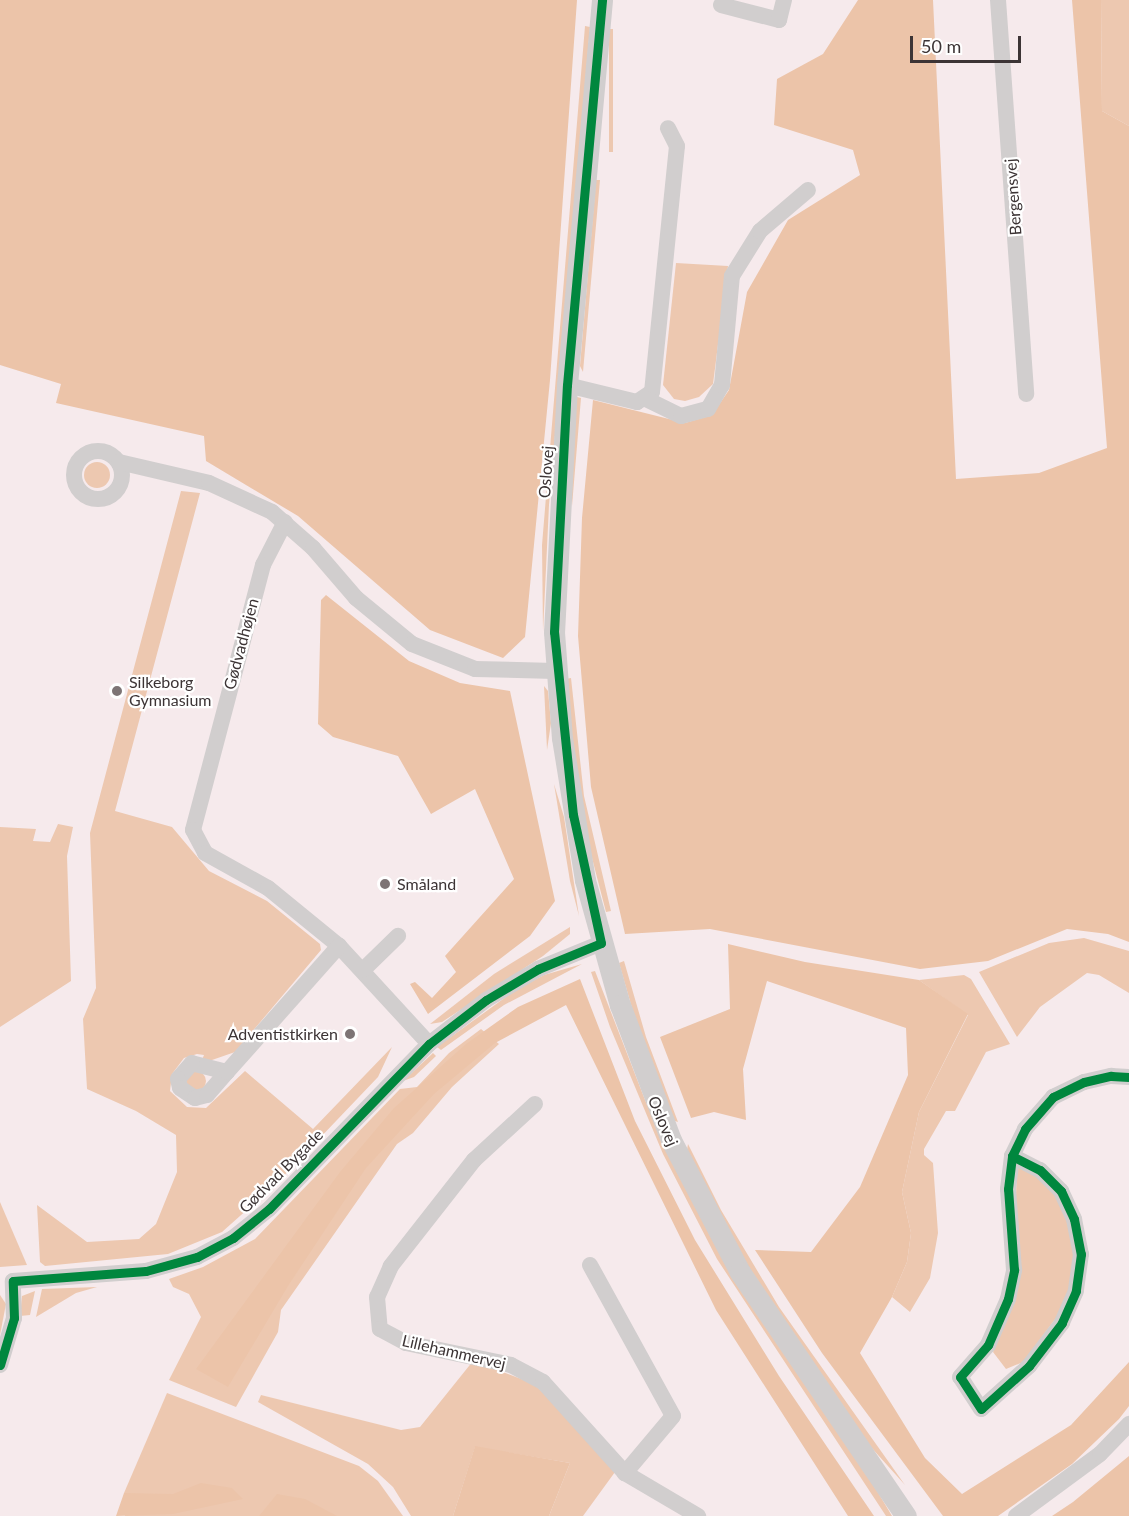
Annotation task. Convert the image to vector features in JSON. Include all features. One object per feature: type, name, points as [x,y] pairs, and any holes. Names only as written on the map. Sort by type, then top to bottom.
[{"type":"street","name":"Oslovej","points":[[602,0],[567,385],[556,547],[555,671],[573,815],[601,943],[641,1068],[671,1140],[740,1272],[906,1516]]},
{"type":"street","points":[[721,5],[779,20],[784,0]]},
{"type":"street","name":"Bergensvej","points":[[999,0],[1026,394]]},
{"type":"street","points":[[567,385],[637,402],[646,399],[652,392],[677,146],[668,128]]},
{"type":"street","points":[[646,399],[681,416],[708,409],[722,385],[732,276],[760,231],[808,190]]},
{"type":"street","points":[[119,462],[209,483],[242,496],[285,522],[356,598],[412,644],[475,669],[555,671]]},
{"type":"street","name":"Gødvadhøjen","points":[[285,522],[263,565],[193,830],[205,853],[268,888],[339,946],[429,1044]]},
{"type":"street","points":[[363,970],[398,936]]},
{"type":"street","name":"Gødvad Bygade","points":[[0,1365],[14,1318],[6,1281],[146,1271],[196,1257],[233,1238],[269,1209],[429,1044],[486,1000],[538,969],[601,943]]},
{"type":"street","points":[[227,1072],[339,946]]},
{"type":"street","points":[[1012,1156],[1040,1170],[1061,1191],[1074,1219],[1081,1254],[1076,1292],[1062,1323],[1029,1366],[981,1409],[960,1377],[988,1345],[1008,1299],[1014,1270],[1008,1189],[1012,1156],[1025,1129],[1053,1097],[1084,1082],[1111,1076],[1129,1077]]},
{"type":"street","name":"Lillehammervej","points":[[535,1104],[474,1160],[435,1205],[391,1266],[376,1297],[376,1314],[380,1329],[399,1340],[491,1359],[543,1382],[625,1473],[698,1516]]},
{"type":"street","points":[[590,1265],[672,1416],[625,1473]]},
{"type":"street","points":[[1016,1516],[1100,1454],[1129,1424]]},
{"type":"shaded area","points":[[0,0],[577,0],[550,380],[525,637],[503,658],[430,630],[298,516],[206,461],[204,436],[56,403],[61,384],[0,365]]},
{"type":"shaded area","points":[[858,0],[933,0],[956,479],[1039,473],[1107,448],[1072,0],[1101,0],[1102,111],[1129,126],[1129,942],[1108,934],[1067,929],[988,961],[920,969],[710,929],[625,934],[591,787],[578,636],[582,518],[593,400],[685,423],[712,415],[729,390],[747,292],[788,220],[860,175],[853,150],[774,125],[777,79],[823,54]]},
{"type":"shaded area","points":[[1101,0],[1129,0],[1129,126],[1102,111]]},
{"type":"shaded area","points":[[585,26],[590,27],[549,505],[543,632],[542,545]]},
{"type":"shaded area","points":[[609,29],[613,29],[613,152],[609,152]]},
{"type":"shaded area","points":[[596,180],[600,180],[583,372],[580,366]]},
{"type":"shaded area","points":[[676,263],[728,266],[713,384],[699,397],[685,401],[674,399],[663,385]]},
{"type":"shaded area","points":[[577,397],[581,398],[572,506],[570,470]]},
{"type":"shaded area","points":[[97,462],[106,466],[110,475],[106,484],[97,488],[88,484],[84,475],[88,466]]},
{"type":"shaded area","points":[[181,491],[200,493],[115,811],[172,827],[209,871],[267,901],[320,944],[321,950],[235,1052],[212,1060],[202,1060],[204,1055],[197,1054],[184,1058],[172,1074],[170,1091],[187,1107],[206,1108],[245,1071],[313,1129],[392,1047],[378,1077],[275,1185],[222,1232],[168,1254],[45,1266],[40,1262],[37,1205],[87,1242],[139,1239],[156,1224],[177,1172],[176,1135],[136,1111],[87,1089],[83,1019],[96,988],[90,833]]},
{"type":"shaded area","points":[[326,595],[409,661],[460,683],[510,691],[555,901],[530,936],[428,1014],[410,984],[415,982],[432,998],[456,972],[445,956],[514,879],[475,789],[431,814],[398,756],[333,737],[318,724],[321,600]]},
{"type":"shaded area","points":[[571,678],[584,796],[611,911],[606,912],[585,831],[575,767],[566,679]]},
{"type":"shaded area","points":[[544,686],[548,691],[551,723],[547,750]]},
{"type":"shaded area","points":[[554,784],[564,817],[579,916],[570,881]]},
{"type":"shaded area","points":[[58,824],[73,827],[67,856],[71,981],[0,1027],[0,827],[36,829],[33,841],[50,842]]},
{"type":"shaded area","points":[[570,927],[570,934],[543,956],[442,1022],[430,1024],[494,974]]},
{"type":"shaded area","points":[[1084,938],[1129,951],[1129,993],[1099,975],[1087,973],[1040,1007],[1017,1037],[979,972],[1049,943]]},
{"type":"shaded area","points":[[728,944],[805,962],[919,980],[968,1014],[919,1112],[902,1192],[911,1233],[907,1262],[892,1297],[860,1353],[925,1458],[962,1494],[1071,1425],[1129,1362],[1129,1406],[1119,1419],[1072,1464],[998,1516],[943,1516],[822,1353],[755,1250],[811,1252],[860,1187],[908,1075],[906,1028],[767,981],[743,1069],[746,1120],[714,1112],[691,1118],[660,1037],[730,1009]]},
{"type":"shaded area","points":[[624,961],[646,1037],[678,1122],[672,1120],[632,1008],[619,963]]},
{"type":"shaded area","points":[[582,964],[504,1005],[441,1050],[437,1047],[514,991],[544,975]]},
{"type":"shaded area","points":[[595,971],[647,1105],[892,1516],[886,1516],[717,1259],[663,1154],[610,1027],[591,972]]},
{"type":"shaded area","points":[[964,975],[971,979],[1010,1044],[986,1052],[955,1111],[946,1111],[924,1149],[924,1155],[933,1163],[938,1233],[930,1278],[910,1312],[892,1297],[907,1262],[911,1233],[902,1192],[919,1112],[968,1015],[919,980]]},
{"type":"shaded area","points":[[580,979],[635,1121],[695,1240],[779,1376],[874,1516],[848,1516],[716,1310],[566,1005],[495,1043],[434,1094],[366,1168],[288,1286],[228,1387],[196,1369],[340,1172],[394,1108],[466,1044],[518,1007]]},
{"type":"shaded area","points":[[481,1029],[499,1044],[452,1087],[413,1133],[397,1144],[281,1310],[278,1332],[236,1407],[169,1380],[201,1317],[189,1294],[173,1287],[169,1279],[203,1267],[255,1239],[400,1089],[417,1087],[449,1053]]},
{"type":"shaded area","points":[[433,1053],[436,1056],[414,1077],[403,1081]]},
{"type":"shaded area","points":[[196,1071],[203,1074],[206,1081],[203,1088],[196,1091],[189,1088],[186,1081],[189,1074]]},
{"type":"shaded area","points":[[688,1144],[721,1210],[779,1307],[905,1485],[861,1436],[750,1273],[687,1150]]},
{"type":"shaded area","points":[[1017,1167],[1039,1175],[1058,1198],[1070,1220],[1076,1273],[1062,1310],[1023,1362],[1006,1369],[993,1352],[1012,1307]]},
{"type":"shaded area","points":[[0,1202],[27,1265],[0,1267]]},
{"type":"shaded area","points":[[97,1287],[76,1293],[36,1317],[42,1289]]},
{"type":"shaded area","points":[[35,1291],[30,1315],[20,1316],[22,1296]]},
{"type":"shaded area","points":[[0,1295],[6,1304],[0,1335]]},
{"type":"shaded area","points":[[473,1361],[532,1383],[562,1409],[615,1472],[583,1516],[549,1516],[570,1463],[475,1447],[453,1516],[411,1516],[393,1487],[368,1464],[258,1402],[261,1395],[401,1430],[420,1427]]},
{"type":"shaded area","points":[[167,1393],[359,1466],[378,1481],[403,1516],[125,1516],[124,1493]]},
{"type":"shaded area","points":[[475,1446],[570,1463],[549,1516],[453,1516]]},
{"type":"shaded area","points":[[1129,1456],[1129,1516],[1052,1516],[1073,1502]]},
{"type":"shaded area","points":[[201,1483],[232,1488],[243,1499],[173,1514],[116,1516],[124,1493],[173,1494]]},
{"type":"shaded area","points":[[277,1494],[305,1499],[337,1516],[259,1516]]},
{"type":"cycle path","points":[[0,1365],[14,1318],[13,1281],[146,1271],[197,1257],[233,1238],[269,1209],[429,1044],[486,1000],[538,969],[601,943],[573,815],[554,632],[567,385],[602,0]]},
{"type":"cycle path","points":[[1012,1156],[1040,1170],[1061,1191],[1074,1219],[1081,1254],[1076,1291],[1062,1323],[1029,1366],[981,1409],[960,1377],[988,1345],[1008,1299],[1014,1270],[1008,1189],[1012,1156],[1025,1129],[1053,1097],[1084,1082],[1111,1076],[1129,1077]]},
{"type":"place","name":"Silkeborg Gymnasium","points":[[117,691]]},
{"type":"place","name":"Småland","points":[[385,884]]},
{"type":"place","name":"Adventistkirken","points":[[350,1034]]}]
